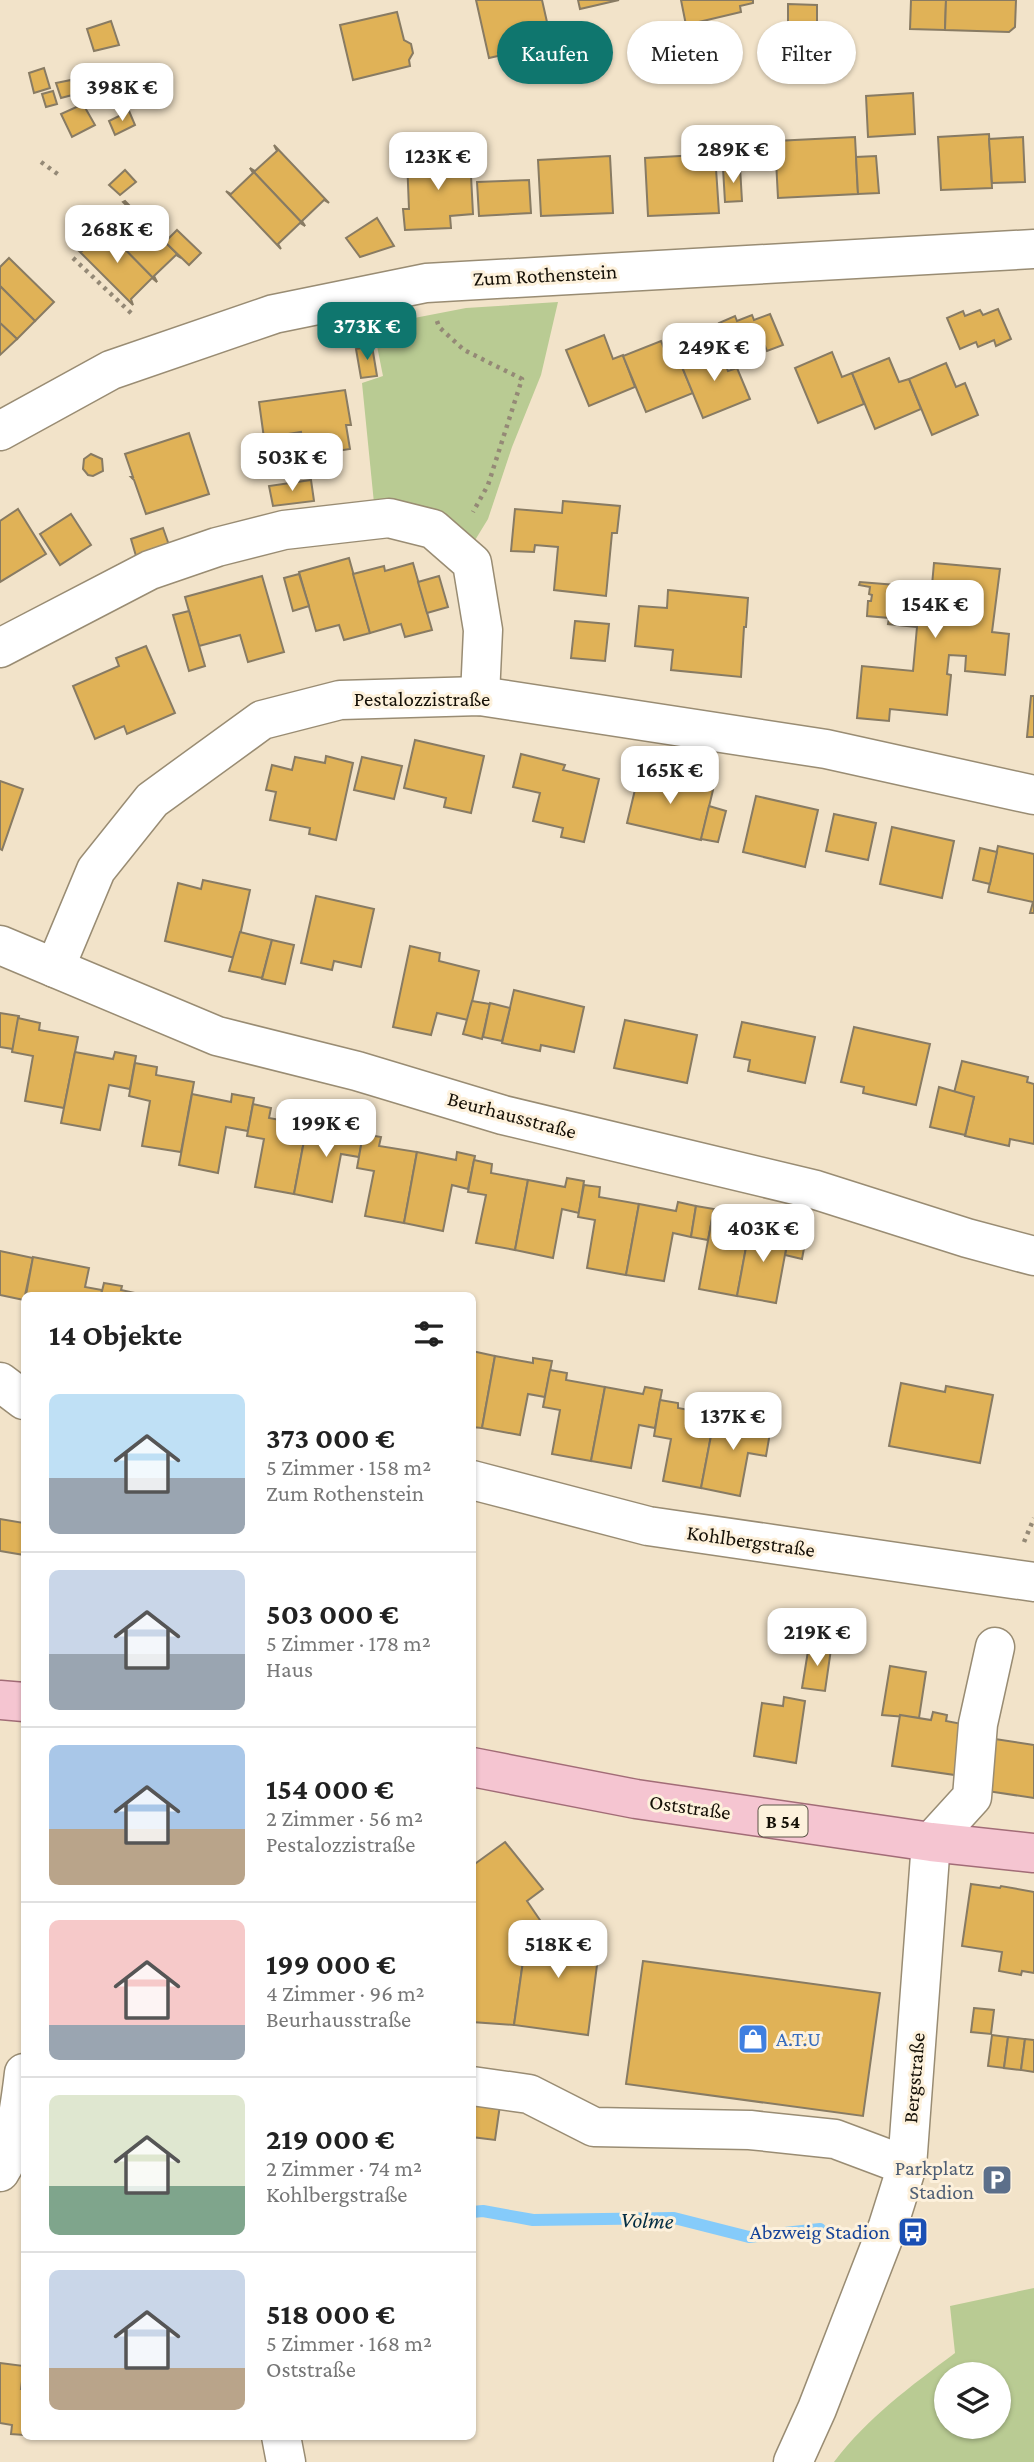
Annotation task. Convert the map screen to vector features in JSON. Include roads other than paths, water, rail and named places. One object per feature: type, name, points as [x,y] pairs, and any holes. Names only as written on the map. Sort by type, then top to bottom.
[{"type":"main road","points":[[0,1700],[21,1702]]},
{"type":"main road","name":"Oststraße","points":[[476,1768],[636,1799],[931,1842],[1034,1853]]},
{"type":"street","name":"Zum Rothenstein","points":[[0,431],[111,370],[274,314],[426,284],[1034,249]]},
{"type":"street","points":[[0,648],[150,570],[217,547],[284,530],[389,518],[433,529],[472,563],[483,630],[480,695]]},
{"type":"street","name":"Pestalozzistraße","points":[[55,968],[96,870],[152,800],[262,720],[340,700],[480,695],[826,749],[1034,795]]},
{"type":"street","name":"Beurhausstraße","points":[[0,944],[217,1036],[357,1071],[503,1115],[816,1191],[1034,1256]]},
{"type":"street","points":[[0,1382],[21,1399]]},
{"type":"street","name":"Kohlbergstraße","points":[[476,1481],[649,1526],[1034,1582]]},
{"type":"street","points":[[931,1842],[972,1797],[978,1724],[995,1647]]},
{"type":"street","name":"Bergstraße","points":[[793,2462],[817,2409],[888,2226],[907,2166],[931,1842]]},
{"type":"street","points":[[476,2087],[529,2094],[594,2127],[750,2130],[835,2138],[907,2166]]},
{"type":"street","points":[[0,2172],[6,2163],[21,2088]]},
{"type":"street","points":[[282,2440],[286,2462]]},
{"type":"waterway","name":"Volme","points":[[476,2212],[533,2220],[674,2218],[749,2237],[820,2229]]},
{"type":"place","name":"A.T.U","points":[[753,2039]]},
{"type":"place","name":"Parkplatz Stadion","points":[[997,2180]]},
{"type":"place","name":"Abzweig Stadion","points":[[913,2232]]}]
